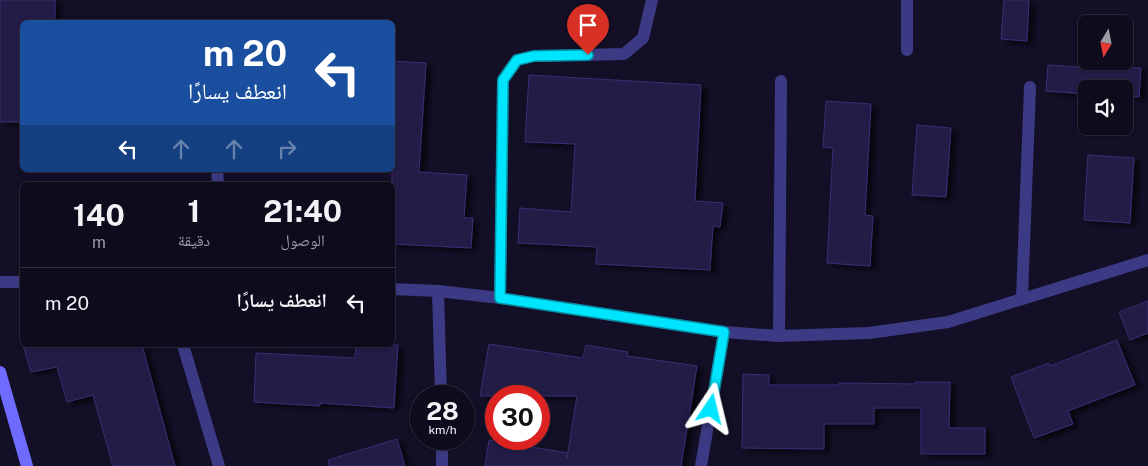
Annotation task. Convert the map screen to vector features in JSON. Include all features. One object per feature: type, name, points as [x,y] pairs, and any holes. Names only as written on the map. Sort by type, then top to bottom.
[{"type":"street","points":[[500,298],[503,80],[517,60],[534,56],[624,54],[643,38],[652,0]]},
{"type":"street","points":[[907,0],[907,50]]},
{"type":"street","points":[[779,336],[781,80]]},
{"type":"street","points":[[1022,298],[1030,86]]},
{"type":"street","points":[[395,288],[500,298],[724,332],[779,336],[869,333],[948,322],[1148,260]]},
{"type":"street","points":[[0,282],[20,282]]},
{"type":"street","points":[[438,291],[441,385]]},
{"type":"street","points":[[701,466],[724,332]]},
{"type":"street","points":[[184,347],[219,466]]},
{"type":"street","points":[[0,372],[27,466]]},
{"type":"street","points":[[442,450],[442,466]]},
{"type":"building","points":[[0,0],[55,0],[55,20],[20,20],[20,122],[0,122]]},
{"type":"building","points":[[1004,0],[1029,0],[1027,41],[1001,39]]},
{"type":"building","points":[[395,61],[426,63],[419,172],[467,175],[464,218],[473,218],[471,248],[395,244],[395,182],[392,182],[392,172],[395,172]]},
{"type":"building","points":[[1048,65],[1078,67],[1078,70],[1133,70],[1133,67],[1141,68],[1139,97],[1133,97],[1133,80],[1078,80],[1078,93],[1046,91]]},
{"type":"building","points":[[529,75],[701,85],[695,201],[723,203],[720,227],[713,226],[710,270],[596,264],[597,247],[518,243],[520,208],[571,212],[575,144],[525,142]]},
{"type":"building","points":[[826,101],[871,104],[865,215],[873,216],[870,266],[827,263],[833,148],[823,147]]},
{"type":"building","points":[[917,125],[951,128],[946,197],[912,195]]},
{"type":"building","points":[[1088,155],[1134,158],[1130,223],[1084,220]]},
{"type":"building","points":[[1148,301],[1148,333],[1130,340],[1119,312]]},
{"type":"building","points":[[1117,340],[1135,385],[1068,411],[1073,424],[1034,438],[1011,377],[1049,363],[1050,366]]},
{"type":"building","points":[[489,344],[583,358],[586,345],[628,352],[627,356],[697,366],[681,466],[485,466],[487,450],[550,450],[568,453],[577,396],[550,396],[550,385],[485,385],[485,396],[480,396]]},
{"type":"building","points":[[395,345],[398,345],[394,408],[320,403],[320,406],[254,402],[256,353],[355,358],[356,347],[395,347]]},
{"type":"building","points":[[24,347],[143,347],[175,466],[113,466],[93,395],[67,402],[57,367],[31,372]]},
{"type":"building","points":[[743,374],[769,375],[769,385],[950,382],[949,428],[985,428],[985,454],[921,454],[921,408],[874,408],[874,424],[824,424],[824,449],[742,448]]},
{"type":"building","points":[[397,439],[405,466],[329,466],[328,460]]},
{"type":"route","points":[[588,55],[534,56],[517,60],[503,80],[500,298],[724,332],[711,409]]}]
